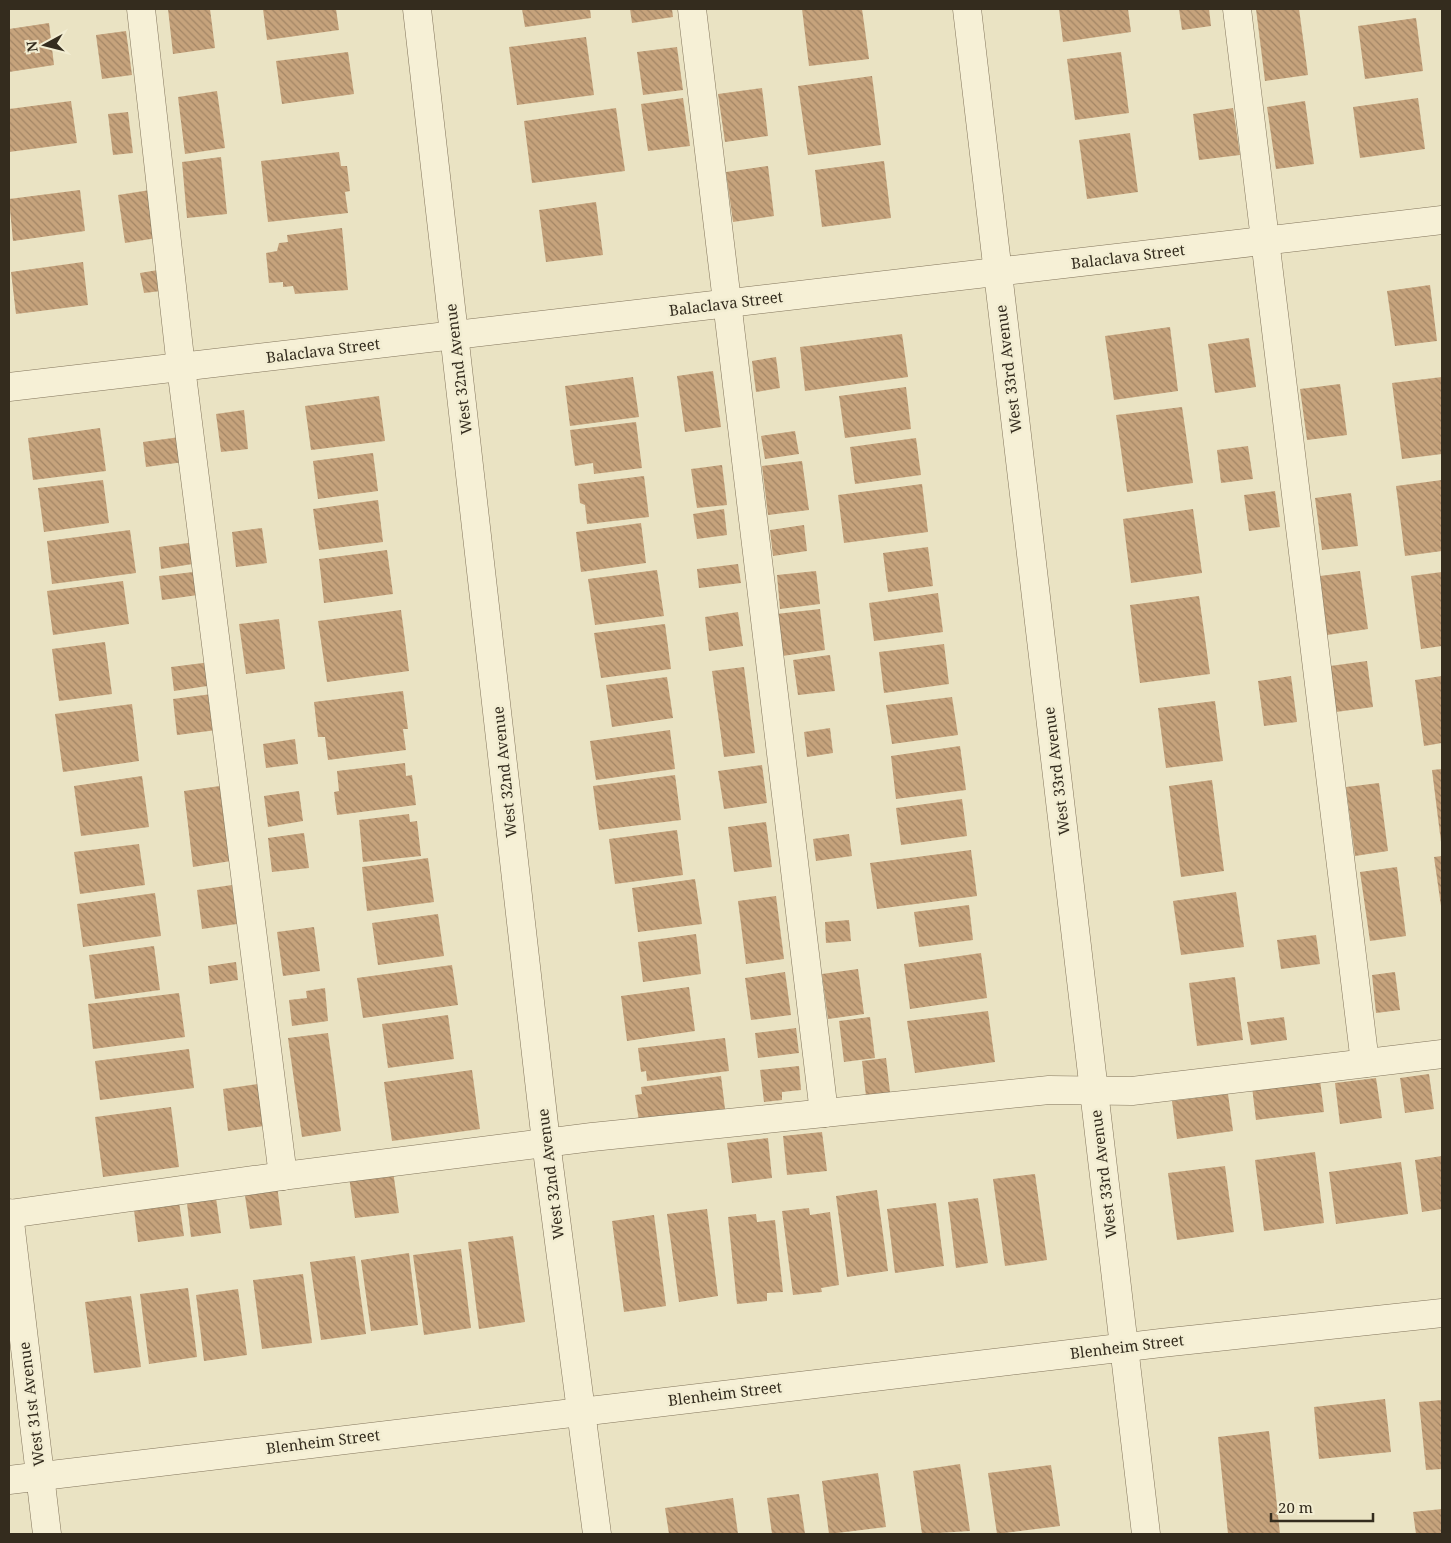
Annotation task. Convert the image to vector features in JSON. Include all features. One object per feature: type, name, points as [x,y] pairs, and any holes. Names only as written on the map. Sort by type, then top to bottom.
[{"type":"street","points":[[141,9],[181,367],[283,1176]]},
{"type":"street","name":"West 32nd Avenue","points":[[417,9],[546,1142],[597,1534]]},
{"type":"street","points":[[692,9],[824,1113]]},
{"type":"street","name":"West 33rd Avenue","points":[[967,9],[1146,1534]]},
{"type":"street","points":[[1237,9],[1365,1064]]},
{"type":"street","name":"Balaclava Street","points":[[9,387],[1442,220]]},
{"type":"street","points":[[9,1214],[546,1142],[1049,1090],[1132,1091],[1442,1054]]},
{"type":"street","name":"West 31st Avenue","points":[[9,1214],[47,1534]]},
{"type":"street","name":"Blenheim Street","points":[[9,1480],[1124,1347],[1442,1313]]},
{"type":"building","points":[[168,9],[210,9],[215,48],[173,54]]},
{"type":"building","points":[[263,9],[336,9],[339,30],[267,40]]},
{"type":"building","points":[[522,9],[590,9],[591,18],[525,27]]},
{"type":"building","points":[[630,9],[672,9],[673,17],[632,23]]},
{"type":"building","points":[[802,9],[862,9],[869,59],[809,66]]},
{"type":"building","points":[[1059,9],[1128,9],[1131,32],[1063,42]]},
{"type":"building","points":[[1179,9],[1209,9],[1211,26],[1182,30]]},
{"type":"building","points":[[1256,9],[1299,9],[1308,75],[1265,81]]},
{"type":"building","points":[[1416,18],[1423,71],[1365,79],[1358,26]]},
{"type":"building","points":[[49,23],[54,65],[9,72],[9,29]]},
{"type":"building","points":[[126,31],[132,75],[102,79],[96,35]]},
{"type":"building","points":[[586,37],[594,95],[517,105],[509,47]]},
{"type":"building","points":[[677,47],[683,90],[643,95],[637,52]]},
{"type":"building","points":[[348,52],[354,94],[282,104],[276,61]]},
{"type":"building","points":[[1121,52],[1129,113],[1075,120],[1067,59]]},
{"type":"building","points":[[872,76],[881,145],[808,155],[798,86]]},
{"type":"building","points":[[762,88],[768,136],[725,142],[718,94]]},
{"type":"building","points":[[217,91],[225,148],[185,154],[178,97]]},
{"type":"building","points":[[683,98],[690,146],[648,151],[641,104]]},
{"type":"building","points":[[1418,98],[1425,149],[1360,158],[1353,107]]},
{"type":"building","points":[[71,101],[77,143],[9,152],[9,109]]},
{"type":"building","points":[[1305,101],[1314,164],[1276,169],[1267,107]]},
{"type":"building","points":[[616,108],[625,171],[532,183],[524,121]]},
{"type":"building","points":[[1233,108],[1240,155],[1199,160],[1193,114]]},
{"type":"building","points":[[128,112],[133,153],[113,155],[108,114]]},
{"type":"building","points":[[1130,133],[1138,192],[1087,199],[1079,140]]},
{"type":"building","points":[[339,152],[341,166],[347,166],[350,191],[345,192],[348,213],[268,222],[261,161]]},
{"type":"building","points":[[221,157],[227,214],[187,218],[182,162]]},
{"type":"building","points":[[884,161],[891,218],[822,227],[815,170]]},
{"type":"building","points":[[768,166],[774,216],[733,222],[726,172]]},
{"type":"building","points":[[80,190],[85,231],[13,241],[9,199]]},
{"type":"building","points":[[150,190],[157,238],[125,243],[118,195]]},
{"type":"building","points":[[596,202],[603,255],[546,262],[539,210]]},
{"type":"building","points":[[342,228],[348,290],[295,294],[293,286],[283,287],[283,282],[269,283],[266,253],[277,251],[279,243],[288,242],[287,235]]},
{"type":"building","points":[[83,262],[88,305],[16,314],[11,272]]},
{"type":"building","points":[[158,270],[161,291],[144,293],[140,273]]},
{"type":"building","points":[[1430,285],[1437,341],[1395,346],[1387,291]]},
{"type":"building","points":[[1170,327],[1178,391],[1114,400],[1105,336]]},
{"type":"building","points":[[902,334],[908,377],[805,391],[800,347]]},
{"type":"building","points":[[1249,338],[1256,387],[1215,393],[1208,344]]},
{"type":"building","points":[[776,357],[780,388],[756,392],[752,361]]},
{"type":"building","points":[[713,371],[721,427],[685,432],[677,376]]},
{"type":"building","points":[[633,377],[639,417],[570,426],[565,386]]},
{"type":"building","points":[[1442,377],[1442,454],[1402,459],[1392,383]]},
{"type":"building","points":[[1340,384],[1347,435],[1307,440],[1300,389]]},
{"type":"building","points":[[906,387],[911,429],[845,438],[839,396]]},
{"type":"building","points":[[379,396],[385,441],[311,450],[305,406]]},
{"type":"building","points":[[1182,407],[1193,483],[1127,492],[1116,415]]},
{"type":"building","points":[[244,410],[248,449],[221,452],[216,414]]},
{"type":"building","points":[[636,422],[642,468],[594,474],[593,463],[575,466],[570,430]]},
{"type":"building","points":[[100,428],[106,471],[33,480],[28,438]]},
{"type":"building","points":[[795,431],[799,454],[765,459],[761,436]]},
{"type":"building","points":[[180,437],[184,462],[146,467],[143,442]]},
{"type":"building","points":[[916,438],[921,475],[855,484],[850,447]]},
{"type":"building","points":[[1248,446],[1253,479],[1221,483],[1217,450]]},
{"type":"building","points":[[373,453],[378,491],[318,499],[313,461]]},
{"type":"building","points":[[802,461],[809,510],[768,515],[762,466]]},
{"type":"building","points":[[722,465],[727,505],[697,508],[691,469]]},
{"type":"building","points":[[644,476],[649,517],[587,524],[585,505],[580,503],[578,484]]},
{"type":"building","points":[[103,480],[109,523],[44,532],[38,488]]},
{"type":"building","points":[[1442,480],[1442,551],[1405,556],[1396,486]]},
{"type":"building","points":[[922,484],[928,532],[844,543],[838,495]]},
{"type":"building","points":[[1275,491],[1280,527],[1249,531],[1244,495]]},
{"type":"building","points":[[1351,493],[1358,546],[1322,550],[1315,498]]},
{"type":"building","points":[[378,500],[383,542],[319,550],[313,509]]},
{"type":"building","points":[[724,509],[727,535],[697,539],[693,514]]},
{"type":"building","points":[[1193,509],[1202,573],[1131,583],[1123,519]]},
{"type":"building","points":[[641,523],[646,563],[581,572],[576,532]]},
{"type":"building","points":[[804,525],[807,551],[773,556],[770,530]]},
{"type":"building","points":[[262,528],[267,563],[236,567],[232,532]]},
{"type":"building","points":[[130,530],[136,573],[52,584],[47,541]]},
{"type":"building","points":[[195,542],[199,563],[161,569],[159,547]]},
{"type":"building","points":[[928,547],[933,586],[888,592],[883,553]]},
{"type":"building","points":[[387,550],[393,594],[324,603],[319,559]]},
{"type":"building","points":[[738,564],[741,583],[699,588],[697,569]]},
{"type":"building","points":[[657,570],[664,616],[595,625],[588,579]]},
{"type":"building","points":[[202,571],[205,594],[162,600],[159,576]]},
{"type":"building","points":[[816,571],[820,604],[780,609],[777,575]]},
{"type":"building","points":[[1360,571],[1368,629],[1327,635],[1320,576]]},
{"type":"building","points":[[1442,572],[1442,646],[1421,649],[1411,576]]},
{"type":"building","points":[[123,581],[129,624],[53,635],[47,591]]},
{"type":"building","points":[[938,593],[943,632],[874,641],[869,603]]},
{"type":"building","points":[[1199,596],[1210,674],[1140,683],[1130,605]]},
{"type":"building","points":[[820,609],[825,650],[782,656],[776,614]]},
{"type":"building","points":[[401,610],[409,671],[327,682],[318,621]]},
{"type":"building","points":[[738,612],[743,646],[709,651],[705,617]]},
{"type":"building","points":[[279,619],[285,669],[246,674],[239,624]]},
{"type":"building","points":[[665,624],[671,669],[601,678],[594,633]]},
{"type":"building","points":[[105,642],[112,694],[59,701],[52,649]]},
{"type":"building","points":[[944,644],[949,684],[884,693],[879,652]]},
{"type":"building","points":[[830,655],[835,691],[798,695],[793,660]]},
{"type":"building","points":[[1367,661],[1373,707],[1336,712],[1330,666]]},
{"type":"building","points":[[211,662],[214,685],[174,691],[171,667]]},
{"type":"building","points":[[744,667],[755,753],[724,757],[712,671]]},
{"type":"building","points":[[1291,676],[1297,722],[1264,726],[1258,681]]},
{"type":"building","points":[[1442,676],[1442,743],[1424,746],[1415,680]]},
{"type":"building","points":[[667,677],[673,718],[612,727],[606,685]]},
{"type":"building","points":[[403,691],[408,729],[403,729],[406,750],[328,760],[325,737],[318,737],[314,702]]},
{"type":"building","points":[[212,694],[217,730],[177,735],[173,699]]},
{"type":"building","points":[[952,697],[958,735],[892,744],[886,705]]},
{"type":"building","points":[[1215,701],[1223,761],[1166,768],[1158,708]]},
{"type":"building","points":[[132,704],[139,761],[63,772],[55,714]]},
{"type":"building","points":[[830,728],[833,753],[807,757],[804,732]]},
{"type":"building","points":[[670,730],[675,769],[596,780],[590,741]]},
{"type":"building","points":[[295,739],[298,764],[266,768],[263,744]]},
{"type":"building","points":[[960,746],[966,790],[896,799],[891,756]]},
{"type":"building","points":[[405,763],[406,776],[412,775],[416,805],[337,815],[334,792],[339,791],[337,771]]},
{"type":"building","points":[[762,765],[767,803],[724,809],[718,771]]},
{"type":"building","points":[[1442,769],[1442,842],[1441,842],[1432,770]]},
{"type":"building","points":[[675,775],[681,820],[599,830],[593,786]]},
{"type":"building","points":[[142,776],[149,827],[81,836],[74,786]]},
{"type":"building","points":[[1212,780],[1224,871],[1181,877],[1169,786]]},
{"type":"building","points":[[1379,783],[1388,851],[1355,856],[1346,787]]},
{"type":"building","points":[[220,786],[231,861],[193,867],[184,791]]},
{"type":"building","points":[[299,791],[303,821],[268,827],[264,796]]},
{"type":"building","points":[[962,799],[967,836],[901,845],[896,808]]},
{"type":"building","points":[[409,814],[410,822],[417,821],[421,856],[363,862],[359,820]]},
{"type":"building","points":[[766,822],[772,867],[734,872],[728,827]]},
{"type":"building","points":[[677,830],[683,875],[615,884],[609,839]]},
{"type":"building","points":[[304,833],[309,868],[272,872],[268,838]]},
{"type":"building","points":[[849,834],[852,856],[816,861],[813,839]]},
{"type":"building","points":[[139,844],[145,885],[80,894],[74,852]]},
{"type":"building","points":[[971,850],[977,896],[877,909],[870,863]]},
{"type":"building","points":[[1442,856],[1442,906],[1441,906],[1434,857]]},
{"type":"building","points":[[428,858],[434,902],[367,911],[362,867]]},
{"type":"building","points":[[1397,867],[1406,936],[1370,941],[1360,872]]},
{"type":"building","points":[[695,879],[702,924],[638,932],[632,888]]},
{"type":"building","points":[[232,885],[237,924],[202,929],[197,890]]},
{"type":"building","points":[[1236,892],[1244,947],[1181,955],[1173,901]]},
{"type":"building","points":[[155,893],[161,936],[83,947],[77,904]]},
{"type":"building","points":[[776,896],[784,959],[746,964],[738,901]]},
{"type":"building","points":[[969,905],[973,940],[919,947],[914,912]]},
{"type":"building","points":[[438,914],[444,956],[378,965],[372,923]]},
{"type":"building","points":[[849,920],[851,941],[826,943],[825,922]]},
{"type":"building","points":[[314,927],[320,971],[283,976],[277,932]]},
{"type":"building","points":[[696,934],[701,974],[643,982],[638,942]]},
{"type":"building","points":[[1316,935],[1320,964],[1281,969],[1277,940]]},
{"type":"building","points":[[154,946],[160,990],[95,999],[89,955]]},
{"type":"building","points":[[981,953],[987,998],[910,1009],[904,964]]},
{"type":"building","points":[[236,962],[238,980],[210,984],[208,966]]},
{"type":"building","points":[[452,965],[458,1005],[363,1018],[357,978]]},
{"type":"building","points":[[858,969],[864,1014],[828,1019],[822,974]]},
{"type":"building","points":[[785,972],[791,1015],[751,1020],[745,978]]},
{"type":"building","points":[[1395,972],[1400,1010],[1376,1013],[1372,975]]},
{"type":"building","points":[[1235,977],[1243,1040],[1197,1046],[1189,983]]},
{"type":"building","points":[[689,987],[695,1031],[627,1041],[621,996]]},
{"type":"building","points":[[325,988],[328,1021],[292,1026],[289,1000],[307,998],[306,991]]},
{"type":"building","points":[[179,993],[185,1037],[93,1049],[88,1004]]},
{"type":"building","points":[[988,1011],[995,1062],[915,1073],[907,1021]]},
{"type":"building","points":[[448,1015],[454,1059],[388,1068],[382,1024]]},
{"type":"building","points":[[870,1017],[875,1058],[844,1062],[839,1021]]},
{"type":"building","points":[[1284,1017],[1287,1040],[1251,1045],[1247,1022]]},
{"type":"building","points":[[796,1028],[799,1053],[758,1058],[755,1033]]},
{"type":"building","points":[[328,1033],[341,1131],[302,1137],[288,1038]]},
{"type":"building","points":[[725,1038],[729,1071],[647,1081],[646,1071],[641,1072],[638,1048]]},
{"type":"building","points":[[189,1049],[194,1088],[100,1100],[95,1061]]},
{"type":"building","points":[[886,1058],[890,1092],[866,1096],[862,1061]]},
{"type":"building","points":[[799,1066],[801,1090],[782,1092],[782,1100],[764,1102],[760,1070]]},
{"type":"building","points":[[472,1070],[480,1129],[392,1141],[384,1082]]},
{"type":"building","points":[[1429,1074],[1434,1109],[1405,1113],[1400,1078]]},
{"type":"building","points":[[721,1076],[725,1109],[639,1121],[635,1095],[642,1094],[641,1087]]},
{"type":"building","points":[[1376,1078],[1382,1118],[1340,1124],[1335,1083]]},
{"type":"building","points":[[1320,1080],[1324,1112],[1256,1120],[1252,1087]]},
{"type":"building","points":[[258,1084],[264,1126],[228,1131],[223,1089]]},
{"type":"building","points":[[1228,1094],[1233,1131],[1177,1139],[1172,1101]]},
{"type":"building","points":[[171,1107],[179,1167],[103,1177],[95,1117]]},
{"type":"building","points":[[822,1132],[827,1171],[787,1175],[783,1136]]},
{"type":"building","points":[[768,1138],[772,1178],[732,1183],[727,1143]]},
{"type":"building","points":[[1315,1152],[1324,1223],[1264,1231],[1255,1160]]},
{"type":"building","points":[[1442,1156],[1442,1209],[1422,1212],[1415,1160]]},
{"type":"building","points":[[1401,1162],[1408,1214],[1336,1224],[1329,1172]]},
{"type":"building","points":[[1225,1166],[1234,1232],[1177,1240],[1168,1173]]},
{"type":"building","points":[[393,1171],[399,1213],[355,1218],[349,1177]]},
{"type":"building","points":[[1035,1174],[1047,1260],[1005,1266],[993,1179]]},
{"type":"building","points":[[277,1185],[282,1225],[250,1229],[244,1189]]},
{"type":"building","points":[[877,1190],[888,1271],[847,1277],[836,1196]]},
{"type":"building","points":[[215,1191],[221,1233],[191,1237],[186,1195]]},
{"type":"building","points":[[178,1195],[184,1236],[138,1242],[133,1202]]},
{"type":"building","points":[[978,1198],[988,1263],[956,1268],[948,1202]]},
{"type":"building","points":[[936,1203],[944,1266],[895,1273],[887,1209]]},
{"type":"building","points":[[809,1208],[810,1215],[830,1212],[839,1285],[821,1288],[822,1292],[793,1295],[782,1211]]},
{"type":"building","points":[[707,1209],[718,1296],[679,1302],[667,1214]]},
{"type":"building","points":[[756,1214],[757,1222],[775,1220],[783,1292],[767,1293],[767,1301],[737,1304],[728,1217]]},
{"type":"building","points":[[654,1215],[666,1306],[624,1312],[612,1221]]},
{"type":"building","points":[[513,1236],[525,1322],[479,1329],[468,1242]]},
{"type":"building","points":[[461,1249],[471,1328],[424,1335],[413,1255]]},
{"type":"building","points":[[409,1253],[418,1325],[371,1331],[361,1260]]},
{"type":"building","points":[[355,1256],[366,1334],[321,1340],[310,1262]]},
{"type":"building","points":[[303,1274],[312,1343],[262,1349],[253,1280]]},
{"type":"building","points":[[188,1288],[197,1357],[149,1364],[140,1294]]},
{"type":"building","points":[[238,1289],[247,1355],[204,1361],[196,1295]]},
{"type":"building","points":[[131,1296],[141,1367],[94,1373],[85,1302]]},
{"type":"building","points":[[1385,1399],[1391,1452],[1319,1459],[1314,1407]]},
{"type":"building","points":[[1442,1400],[1442,1469],[1426,1470],[1419,1402]]},
{"type":"building","points":[[1269,1431],[1280,1534],[1228,1534],[1218,1437]]},
{"type":"building","points":[[960,1464],[970,1531],[922,1534],[913,1471]]},
{"type":"building","points":[[1051,1465],[1060,1526],[997,1534],[988,1473]]},
{"type":"building","points":[[878,1473],[886,1527],[829,1534],[822,1481]]},
{"type":"building","points":[[799,1494],[805,1534],[772,1534],[767,1498]]},
{"type":"building","points":[[733,1498],[738,1534],[669,1534],[665,1508]]},
{"type":"building","points":[[1442,1509],[1442,1534],[1416,1534],[1413,1512]]}]
